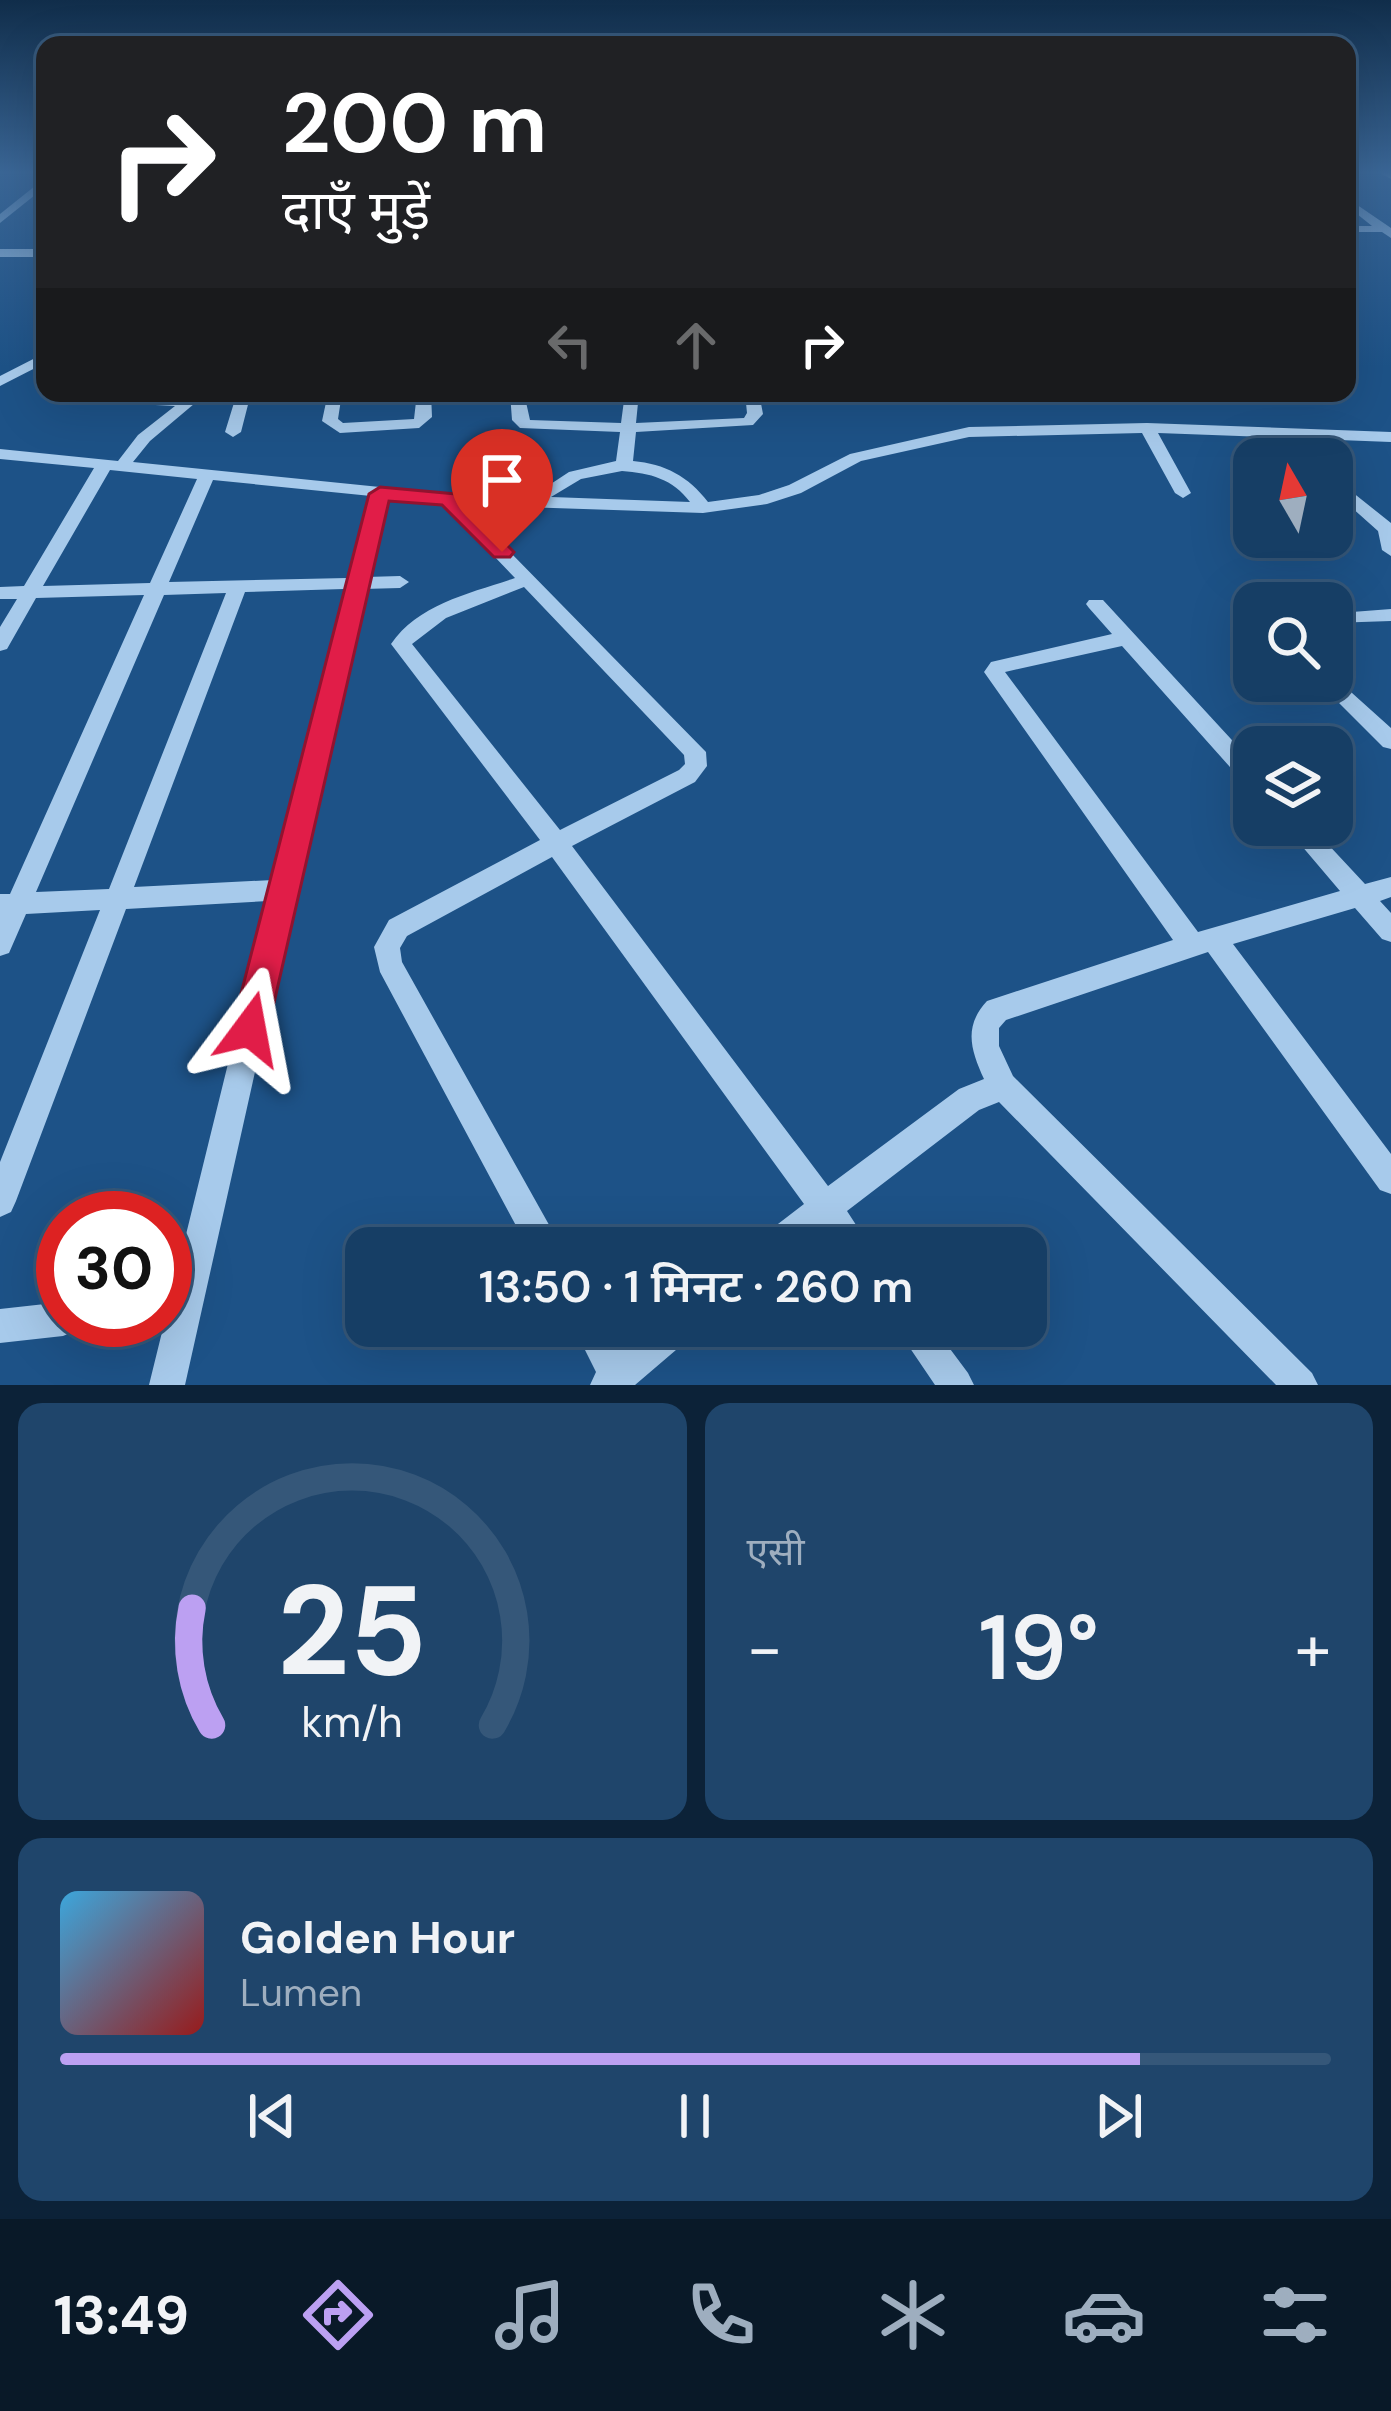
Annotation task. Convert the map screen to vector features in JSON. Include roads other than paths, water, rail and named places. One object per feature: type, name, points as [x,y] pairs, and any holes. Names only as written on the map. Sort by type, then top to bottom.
[{"type":"street","points":[[0,253],[36,253]]},
{"type":"street","points":[[0,382],[36,361]]},
{"type":"street","points":[[0,644],[114,465],[189,402]]},
{"type":"street","points":[[233,432],[241,402]]},
{"type":"street","points":[[333,402],[330,421],[340,428],[419,423],[424,402]]},
{"type":"street","points":[[518,402],[520,420],[526,424],[628,428],[748,422],[755,414],[753,402]]},
{"type":"street","points":[[624,466],[631,402]]},
{"type":"street","points":[[2,457],[448,499],[703,508],[760,500],[795,489],[856,457],[969,432],[1147,428],[1391,437]]},
{"type":"street","points":[[1147,428],[1184,493]]},
{"type":"street","points":[[1272,434],[1277,438]]},
{"type":"street","points":[[536,501],[571,475],[624,466],[676,478],[694,492],[703,508]]},
{"type":"street","points":[[0,945],[9,905],[158,590],[207,474]]},
{"type":"street","points":[[192,1242],[380,494]]},
{"type":"street","points":[[448,499],[695,752],[696,766],[687,776],[398,928],[387,947],[389,964],[534,1227]]},
{"type":"street","points":[[1353,499],[1389,529],[1391,550]]},
{"type":"street","points":[[529,579],[431,618],[407,631],[401,644],[556,842],[839,1227]]},
{"type":"street","points":[[0,593],[400,582]]},
{"type":"street","points":[[0,1201],[238,587]]},
{"type":"street","points":[[1096,604],[1233,756]]},
{"type":"street","points":[[1353,618],[1391,615]]},
{"type":"street","points":[[1126,638],[998,667],[994,672],[1391,1179]]},
{"type":"street","points":[[1351,702],[1391,741]]},
{"type":"street","points":[[1315,846],[1391,931]]},
{"type":"street","points":[[1300,1385],[999,1078],[980,1032],[983,1021],[997,1010],[1391,887]]},
{"type":"street","points":[[9,905],[283,890]]},
{"type":"street","points":[[797,1227],[999,1078]]},
{"type":"street","points":[[0,1326],[36,1322]]},
{"type":"street","points":[[167,1385],[171,1347]]},
{"type":"street","points":[[603,1347],[622,1379],[656,1347]]},
{"type":"street","points":[[928,1347],[956,1385]]}]
